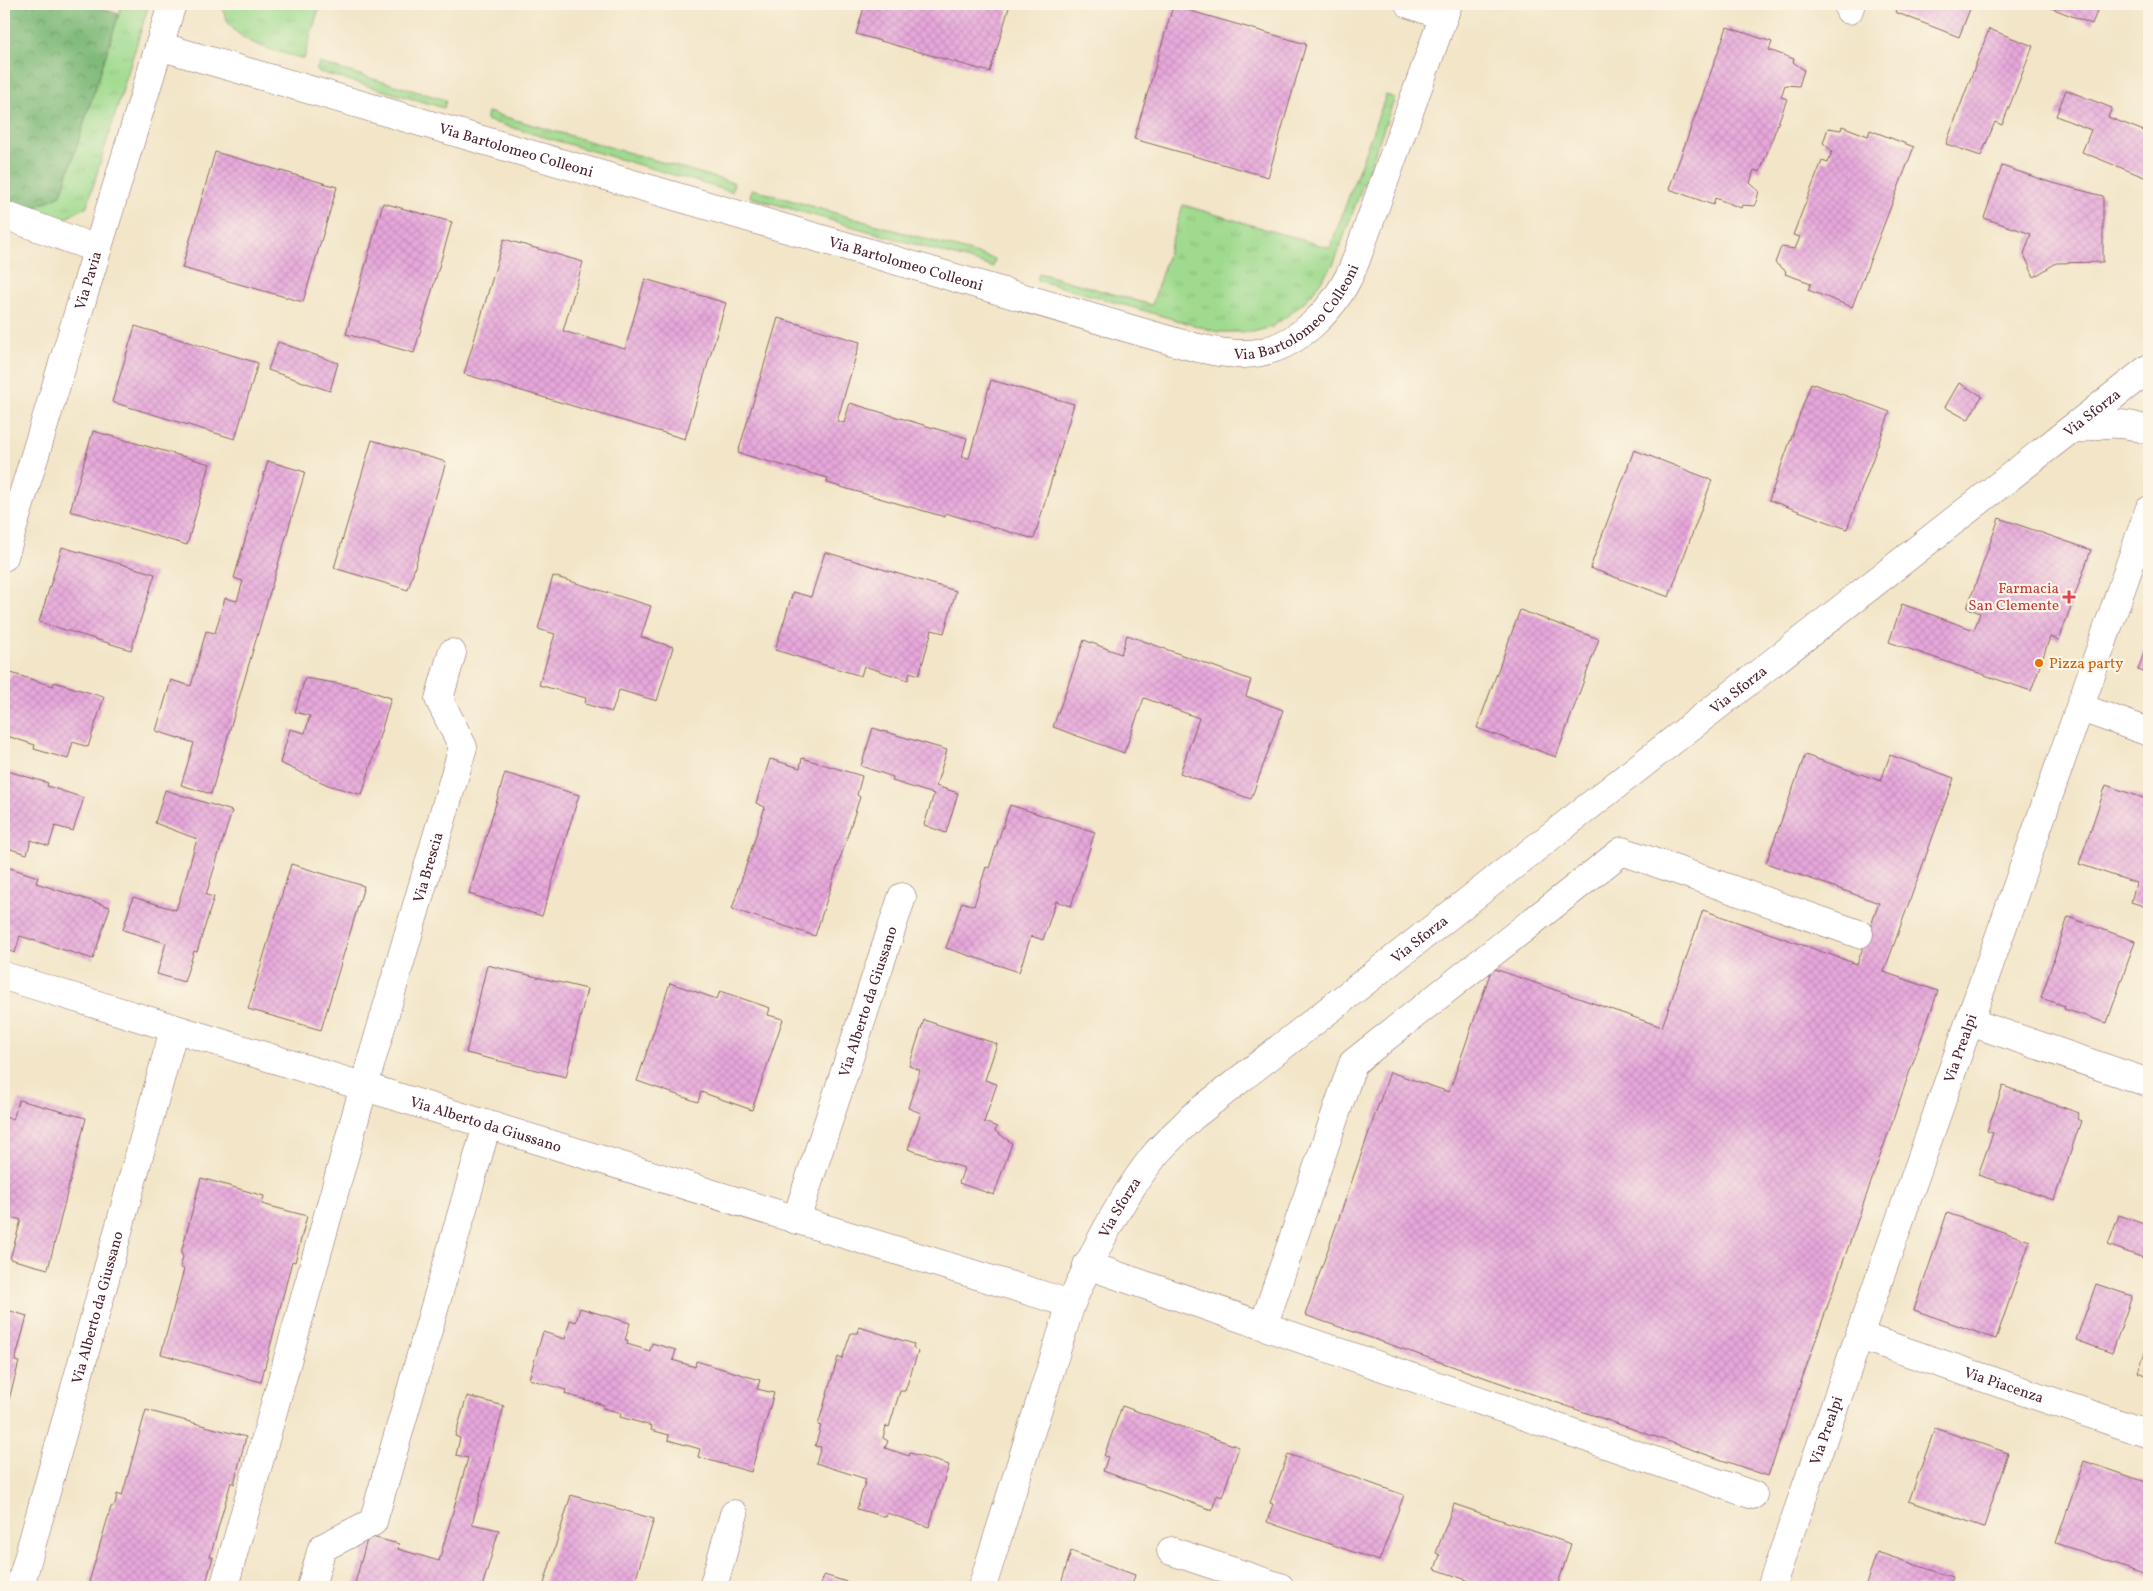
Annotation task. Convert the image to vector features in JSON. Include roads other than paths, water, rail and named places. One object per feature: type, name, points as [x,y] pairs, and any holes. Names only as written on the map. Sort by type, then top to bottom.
[{"type":"street","name":"Via Pavia","points":[[4,557],[172,4]]},
{"type":"street","points":[[1409,4],[1446,10]]},
{"type":"street","name":"Via Bartolomeo Colleoni","points":[[160,46],[1179,343],[1214,352],[1245,354],[1273,349],[1286,344],[1328,308],[1346,284],[1446,10]]},
{"type":"street","points":[[4,215],[97,249]]},
{"type":"street","name":"Via Sforza","points":[[982,1587],[1071,1304],[1087,1264],[1129,1191],[1155,1155],[1192,1117],[2149,368]]},
{"type":"street","name":"Via Sforza","points":[[2058,439],[2072,430],[2100,423],[2123,423],[2149,431]]},
{"type":"street","name":"Via Prealpi","points":[[1771,1587],[2149,510]]},
{"type":"street","name":"Via Brescia","points":[[224,1587],[364,1086],[463,747],[439,699],[452,654]]},
{"type":"street","points":[[2081,708],[2149,732]]},
{"type":"street","points":[[1264,1324],[1353,1063],[1622,851],[1859,934]]},
{"type":"street","name":"Via Alberto da Giussano","points":[[796,1220],[902,897]]},
{"type":"street","name":"Via Alberto da Giussano","points":[[4,976],[1071,1304]]},
{"type":"street","points":[[1970,1022],[2149,1083]]},
{"type":"street","name":"Via Alberto da Giussano","points":[[20,1587],[174,1028]]},
{"type":"street","points":[[311,1587],[322,1548],[373,1522],[487,1125]]},
{"type":"street","points":[[1087,1264],[1753,1495]]},
{"type":"street","name":"Via Piacenza","points":[[1860,1336],[2149,1434]]},
{"type":"street","points":[[713,1587],[734,1514]]},
{"type":"street","points":[[1171,1551],[1280,1587]]},
{"type":"place","name":"Farmacia San Clemente","points":[[2069,597]]},
{"type":"place","name":"Pizza party","points":[[2039,663]]}]
